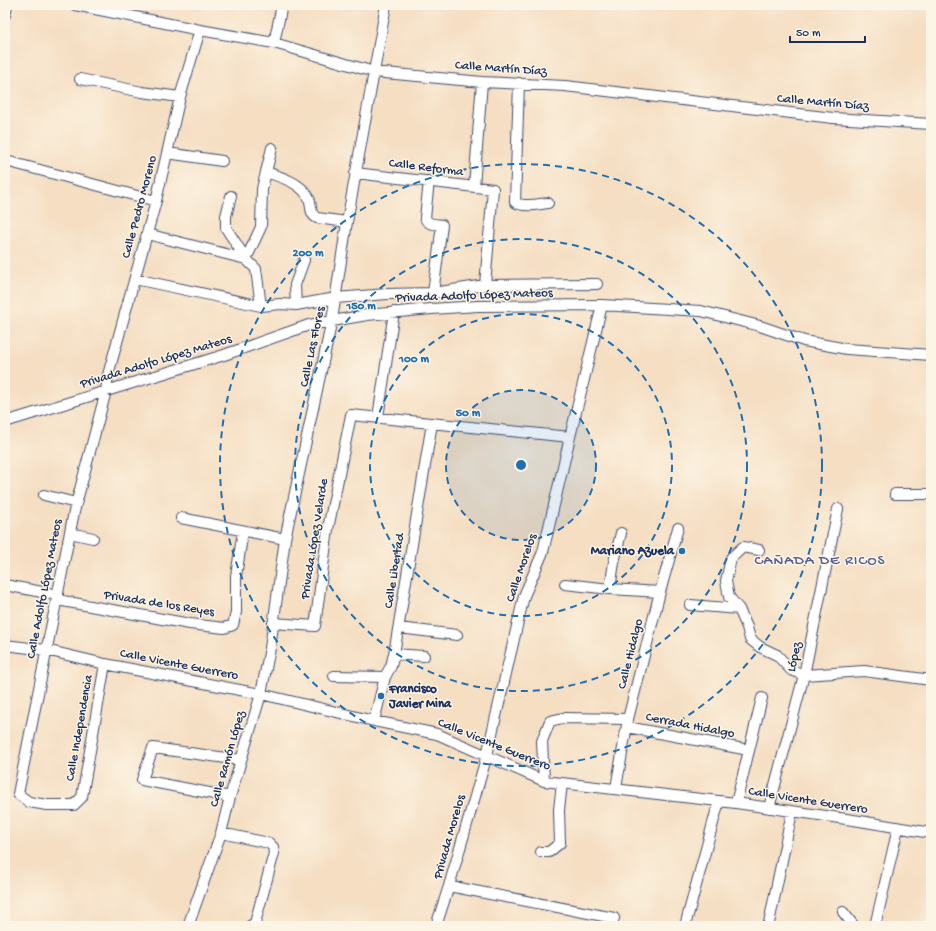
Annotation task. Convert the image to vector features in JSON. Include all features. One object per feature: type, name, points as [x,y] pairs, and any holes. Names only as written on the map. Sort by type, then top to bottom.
[{"type":"street","points":[[5,15],[7,5]]},
{"type":"street","name":"Calle Martín Díaz","points":[[75,5],[114,8],[200,30],[274,43],[374,72],[482,82],[565,86],[833,118],[931,124]]},
{"type":"street","points":[[274,43],[282,5]]},
{"type":"street","name":"Calle Las Flores","points":[[261,694],[270,648],[285,539],[333,317],[346,222],[386,5]]},
{"type":"street","name":"Calle Pedro Moreno","points":[[106,391],[108,375],[156,201],[180,97],[200,30]]},
{"type":"street","points":[[80,79],[142,92],[180,97]]},
{"type":"street","points":[[474,187],[482,82]]},
{"type":"street","points":[[519,83],[515,202],[517,204],[527,205],[548,203]]},
{"type":"street","points":[[246,259],[261,227],[262,188],[272,148]]},
{"type":"street","points":[[168,153],[222,161]]},
{"type":"street","points":[[6,161],[156,201]]},
{"type":"street","points":[[266,172],[286,178],[301,188],[309,197],[310,209],[313,216],[317,218],[346,222]]},
{"type":"street","name":"Calle Reforma","points":[[355,172],[493,189],[485,285]]},
{"type":"street","points":[[428,181],[425,218],[430,224],[442,225],[433,293]]},
{"type":"street","points":[[230,196],[226,216],[226,228],[246,259],[256,269],[261,306]]},
{"type":"street","points":[[147,234],[246,259]]},
{"type":"street","points":[[296,305],[295,285],[304,260]]},
{"type":"street","points":[[135,279],[261,306],[280,304],[296,305],[386,294],[433,293],[485,285],[597,284]]},
{"type":"street","name":"Privada Adolfo López Mateos","points":[[5,422],[224,355],[333,317],[478,306],[602,305],[701,311],[760,326],[804,341],[847,349],[931,356]]},
{"type":"street","name":"Calle Morelos","points":[[487,755],[524,596],[543,552],[602,305]]},
{"type":"street","points":[[394,312],[378,417],[570,437]]},
{"type":"street","name":"Calle Adolfo López Mateos","points":[[82,797],[74,805],[47,805],[29,802],[18,794],[76,503],[106,391]]},
{"type":"street","name":"Privada López Velarde","points":[[273,623],[315,626],[328,529],[351,415],[378,417]]},
{"type":"street","name":"Calle Libertad","points":[[374,721],[385,677],[391,666],[394,654],[432,423]]},
{"type":"street","points":[[895,494],[931,494]]},
{"type":"street","points":[[44,495],[76,503]]},
{"type":"street","name":"López","points":[[769,808],[804,675],[838,509]]},
{"type":"street","points":[[181,518],[285,539]]},
{"type":"street","name":"Calle Hidalgo","points":[[616,788],[628,723],[660,592],[678,528]]},
{"type":"street","name":"Privada de los Reyes","points":[[57,597],[190,624],[224,628],[233,625],[236,612],[237,570],[244,531]]},
{"type":"street","points":[[70,533],[93,538]]},
{"type":"street","points":[[610,589],[614,562],[621,533]]},
{"type":"street","points":[[760,550],[743,547],[731,558],[726,581],[729,597],[739,609],[747,627],[750,639],[760,647],[777,655],[791,670],[804,675],[864,671],[931,680]]},
{"type":"street","points":[[565,584],[610,589],[660,592]]},
{"type":"street","points":[[5,585],[57,597]]},
{"type":"street","points":[[690,605],[739,609]]},
{"type":"street","points":[[398,628],[457,635]]},
{"type":"street","name":"Calle Vicente Guerrero","points":[[5,646],[46,650],[104,664],[261,694],[374,721],[437,734],[544,781],[616,788],[736,803],[860,821],[931,834]]},
{"type":"street","points":[[394,654],[424,656]]},
{"type":"street","name":"Calle Independencia","points":[[82,797],[104,664]]},
{"type":"street","points":[[334,676],[385,677]]},
{"type":"street","name":"Calle Ramón López","points":[[188,926],[220,833],[261,694]]},
{"type":"street","points":[[736,803],[762,698]]},
{"type":"street","name":"Cerrada Hidalgo","points":[[544,781],[542,741],[550,721],[563,718],[628,723],[749,750]]},
{"type":"street","points":[[230,797],[142,780],[153,748],[241,760]]},
{"type":"street","name":"Privada Morelos","points":[[436,926],[487,755]]},
{"type":"street","points":[[541,852],[549,852],[560,843],[559,810],[562,783]]},
{"type":"street","points":[[686,926],[719,801]]},
{"type":"street","points":[[769,923],[792,812]]},
{"type":"street","points":[[875,926],[898,828]]},
{"type":"street","points":[[220,833],[269,843],[273,847],[274,853],[255,923],[250,926]]},
{"type":"street","points":[[449,886],[613,922]]},
{"type":"street","points":[[843,912],[854,926]]},
{"type":"lane","points":[[5,923],[20,926]]},
{"type":"place","name":"Mariano Azuela","points":[[682,551]]},
{"type":"place","name":"Francisco Javier Mina","points":[[381,696]]},
{"type":"district","name":"CAÑADA DE RICOS","points":[[820,561]]}]
